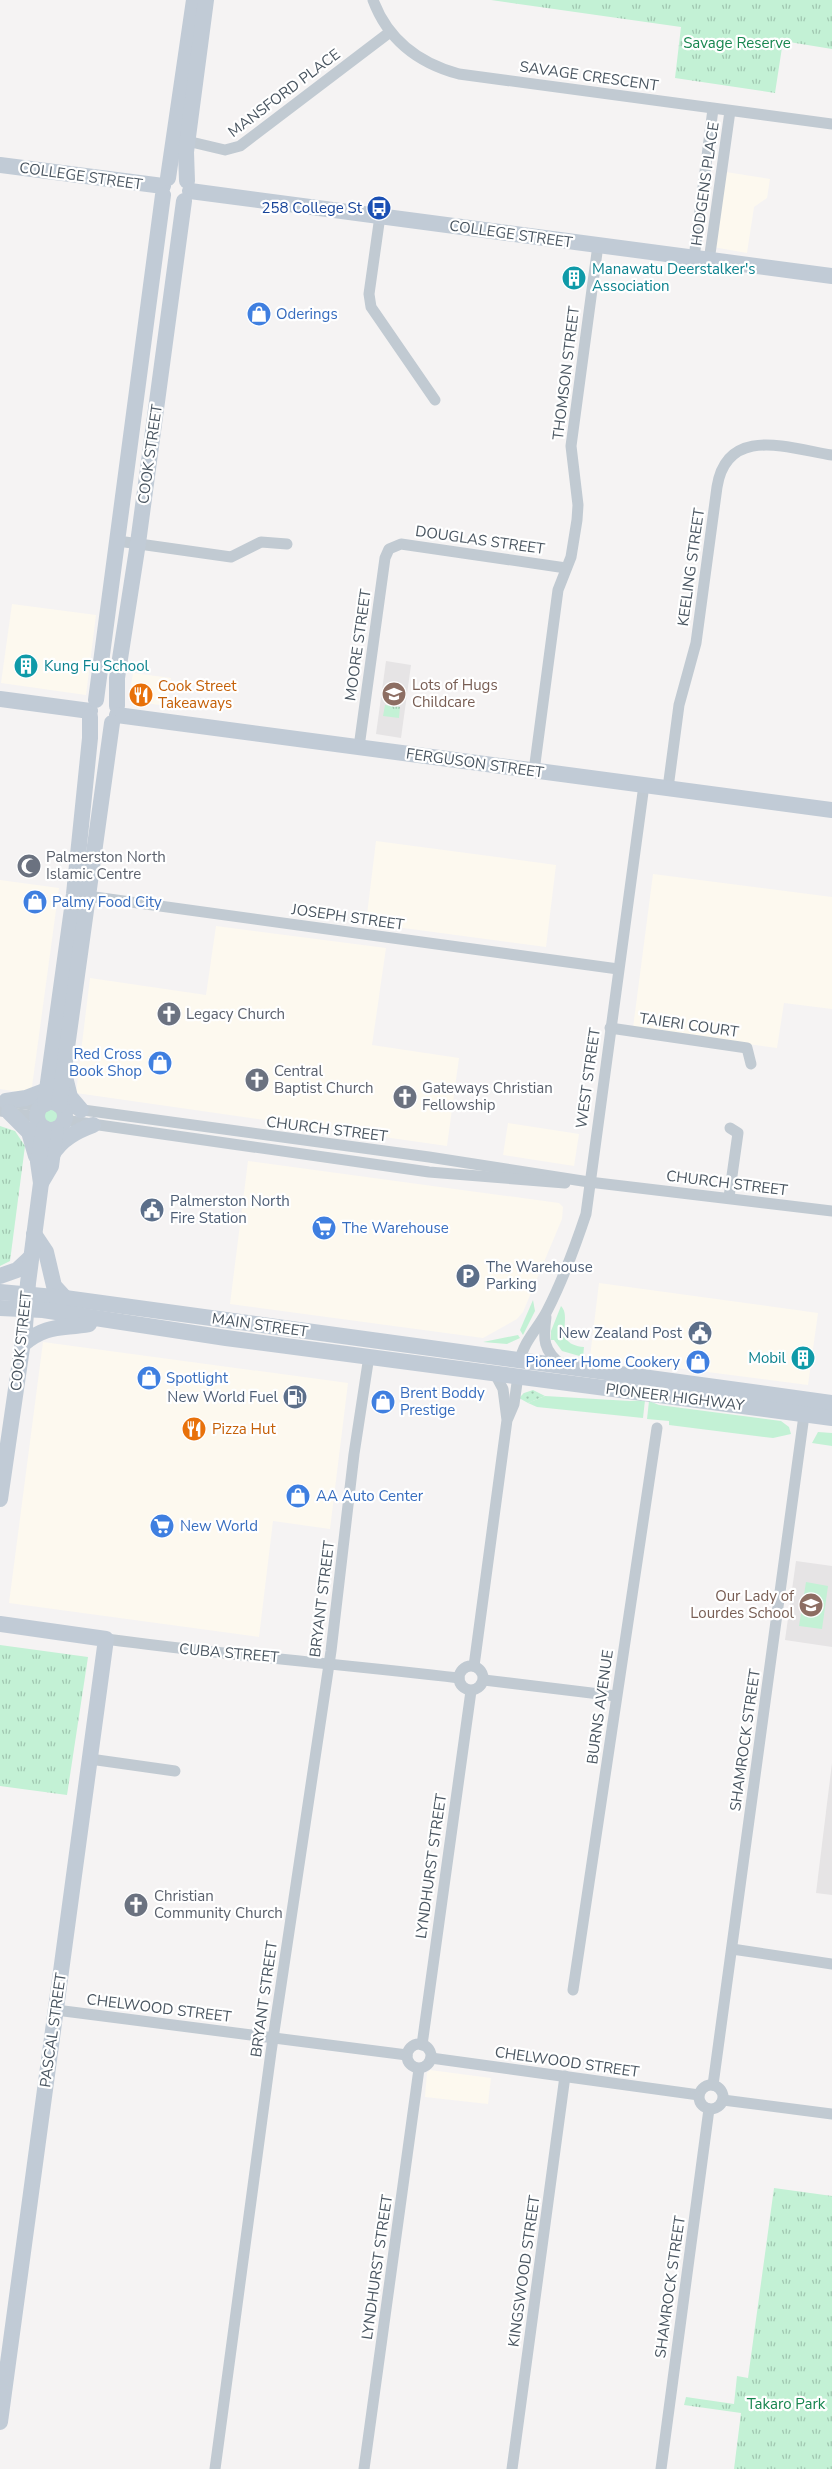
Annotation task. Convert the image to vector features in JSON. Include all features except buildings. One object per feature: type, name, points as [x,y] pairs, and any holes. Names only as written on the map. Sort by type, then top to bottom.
[{"type":"street","name":"COOK STREET","points":[[1,1489],[23,1344],[31,1257],[41,1183],[50,1166],[45,1158],[50,1112],[81,895],[115,715],[117,678],[138,543],[187,191],[184,132],[194,0]]},
{"type":"street","name":"COOK STREET","points":[[81,895],[92,709],[118,540],[165,186],[184,132],[206,0]]},
{"type":"street","name":"SAVAGE CRESCENT","points":[[373,0],[390,32],[410,52],[421,59],[459,74],[832,124]]},
{"type":"street","name":"MANSFORD PLACE","points":[[184,132],[225,150],[240,146],[390,32]]},
{"type":"street","name":"HODGENS PLACE","points":[[702,260],[713,109]]},
{"type":"street","name":"HODGENS PLACE","points":[[702,260],[730,111]]},
{"type":"street","name":"COLLEGE STREET","points":[[0,165],[165,186]]},
{"type":"street","points":[[180,176],[187,191],[172,203],[165,186],[180,176]]},
{"type":"street","name":"COLLEGE STREET","points":[[187,191],[832,276]]},
{"type":"street","points":[[380,216],[369,294],[371,307],[435,400]]},
{"type":"street","name":"THOMSON STREET","points":[[534,770],[558,590],[571,557],[578,505],[572,446],[598,245]]},
{"type":"street","name":"KEELING STREET","points":[[668,788],[679,705],[696,643],[717,487],[722,466],[739,449],[754,444],[832,455]]},
{"type":"street","points":[[118,540],[231,557],[261,542],[287,544]]},
{"type":"street","name":"DOUGLAS STREET","points":[[391,548],[400,544],[566,568]]},
{"type":"street","name":"MOORE STREET","points":[[359,747],[385,558],[391,548]]},
{"type":"street","points":[[0,699],[92,709],[107,698],[115,715],[99,726],[92,709]]},
{"type":"street","name":"FERGUSON STREET","points":[[115,715],[832,810]]},
{"type":"street","name":"WEST STREET","points":[[519,1369],[524,1347],[547,1312],[574,1249],[586,1214],[644,785]]},
{"type":"street","name":"JOSEPH STREET","points":[[81,895],[618,969]]},
{"type":"street","name":"TAIERI COURT","points":[[610,1028],[747,1048],[751,1064]]},
{"type":"street","name":"COOK STREET","points":[[50,1112],[64,1067],[61,1040]]},
{"type":"street","points":[[64,1067],[70,1097],[81,1110]]},
{"type":"street","points":[[50,1112],[26,1098],[4,1106],[29,1132],[45,1158],[73,1133],[93,1125]]},
{"type":"street","name":"CHURCH STREET","points":[[4,1106],[50,1112],[93,1125],[429,1172],[555,1184],[589,1182]]},
{"type":"street","name":"CHURCH STREET","points":[[50,1112],[81,1110],[429,1157],[589,1182],[832,1210]]},
{"type":"street","points":[[728,1198],[738,1133],[730,1128]]},
{"type":"street","points":[[34,1234],[46,1252],[54,1286],[65,1298]]},
{"type":"street","points":[[0,1276],[17,1270],[31,1257]]},
{"type":"street","name":"MAIN STREET","points":[[0,1292],[43,1310],[106,1321],[494,1374],[519,1369]]},
{"type":"street","name":"MAIN STREET","points":[[0,1308],[27,1302],[65,1298],[426,1349],[519,1369]]},
{"type":"street","points":[[547,1312],[543,1333],[544,1345],[551,1356],[564,1367]]},
{"type":"street","points":[[23,1344],[36,1333],[52,1327],[106,1321]]},
{"type":"street","name":"BRYANT STREET","points":[[216,2469],[273,2038],[329,1662],[354,1454],[369,1356]]},
{"type":"street","name":"PIONEER HIGHWAY","points":[[519,1369],[564,1367],[677,1390],[805,1407],[832,1418]]},
{"type":"street","points":[[507,1420],[514,1404],[519,1369]]},
{"type":"street","name":"PIONEER HIGHWAY","points":[[519,1369],[586,1380],[605,1388],[677,1390]]},
{"type":"street","points":[[474,1666],[507,1420],[503,1390],[494,1374]]},
{"type":"street","name":"PIONEER HIGHWAY","points":[[805,1407],[832,1403]]},
{"type":"street","name":"SHAMROCK STREET","points":[[713,2085],[805,1407]]},
{"type":"street","name":"BURNS AVENUE","points":[[573,1990],[657,1428]]},
{"type":"street","name":"CUBA STREET","points":[[0,1624],[200,1651],[329,1662],[459,1678]]},
{"type":"street","name":"PASCAL STREET","points":[[0,2422],[106,1639]]},
{"type":"street","points":[[474,1666],[482,1671],[484,1680],[477,1690],[471,1691],[462,1687],[459,1678],[461,1671],[467,1667],[474,1666]]},
{"type":"street","points":[[484,1680],[616,1696]]},
{"type":"street","name":"LYNDHURST STREET","points":[[422,2045],[471,1691]]},
{"type":"street","points":[[90,1760],[175,1771]]},
{"type":"street","points":[[732,1949],[832,1964]]},
{"type":"street","name":"CHELWOOD STREET","points":[[56,2010],[407,2055]]},
{"type":"street","points":[[415,2045],[422,2045],[431,2052],[429,2064],[419,2068],[413,2067],[408,2062],[407,2055],[415,2045]]},
{"type":"street","name":"CHELWOOD STREET","points":[[431,2058],[699,2095]]},
{"type":"street","name":"LYNDHURST STREET","points":[[364,2469],[419,2068]]},
{"type":"street","name":"KINGSWOOD STREET","points":[[512,2469],[565,2076]]},
{"type":"street","points":[[713,2085],[721,2090],[723,2100],[716,2108],[709,2109],[702,2105],[699,2095],[707,2086],[713,2085]]},
{"type":"street","points":[[723,2100],[832,2114]]},
{"type":"street","name":"SHAMROCK STREET","points":[[661,2469],[709,2109]]},
{"type":"shaded area","points":[[726,172],[770,179],[767,198],[754,207],[747,253],[713,247]]},
{"type":"shaded area","points":[[12,604],[96,615],[86,695],[1,683]]},
{"type":"shaded area","name":"Lots of Hugs Childcare","points":[[386,661],[411,665],[401,738],[376,734]]},
{"type":"shaded area","points":[[133,673],[171,678],[167,706],[131,701],[129,699]]},
{"type":"shaded area","points":[[376,841],[556,865],[546,947],[366,923]]},
{"type":"shaded area","points":[[653,874],[832,897],[832,1009],[784,1003],[777,1048],[633,1028]]},
{"type":"shaded area","points":[[0,880],[59,888],[31,1094],[0,1089]]},
{"type":"shaded area","points":[[216,926],[386,948],[372,1045],[459,1058],[447,1146],[76,1093],[90,978],[206,995]]},
{"type":"shaded area","points":[[508,1123],[579,1134],[574,1166],[503,1155]]},
{"type":"shaded area","points":[[248,1161],[559,1203],[563,1207],[562,1219],[523,1312],[517,1319],[483,1338],[230,1304]]},
{"type":"shaded area","points":[[599,1283],[818,1313],[808,1385],[590,1357]]},
{"type":"shaded area","points":[[43,1342],[348,1383],[330,1529],[273,1521],[259,1637],[9,1603]]},
{"type":"shaded area","name":"Our Lady of Lourdes School","points":[[796,1561],[832,1566],[832,1647],[785,1640]]},
{"type":"shaded area","points":[[832,1763],[832,1895],[816,1893]]},
{"type":"shaded area","points":[[430,2070],[491,2078],[488,2104],[425,2097],[427,2073]]},
{"type":"green space","name":"Savage Reserve","points":[[491,0],[832,0],[832,49],[783,41],[775,93],[675,78],[681,27]]},
{"type":"green space","points":[[385,705],[400,707],[399,718],[383,716]]},
{"type":"green space","points":[[48,1108],[54,1108],[59,1113],[57,1122],[48,1124],[43,1119],[43,1113]]},
{"type":"green space","points":[[0,1126],[15,1131],[25,1146],[10,1261],[0,1266]]},
{"type":"green space","points":[[533,1300],[535,1311],[523,1335],[520,1330]]},
{"type":"green space","points":[[561,1306],[565,1317],[565,1336],[574,1345],[584,1347],[583,1357],[562,1351],[554,1340],[551,1340],[551,1331]]},
{"type":"green space","points":[[518,1335],[520,1338],[507,1344],[483,1342]]},
{"type":"green space","points":[[533,1390],[545,1396],[528,1403],[519,1398],[524,1393]]},
{"type":"green space","points":[[545,1396],[630,1401],[645,1400],[643,1418],[537,1407],[528,1403]]},
{"type":"green space","points":[[649,1401],[659,1405],[781,1421],[789,1427],[791,1434],[773,1438],[669,1425],[669,1421],[647,1419]]},
{"type":"green space","points":[[818,1432],[832,1433],[832,1446],[812,1443]]},
{"type":"green space","points":[[806,1582],[828,1586],[822,1629],[799,1626]]},
{"type":"green space","points":[[0,1645],[88,1657],[67,1795],[0,1786]]},
{"type":"green space","name":"Takaro Park","points":[[774,2188],[832,2196],[832,2469],[734,2469],[741,2413],[684,2405],[686,2397],[734,2404],[737,2376],[748,2378]]},
{"type":"place","name":"258 College St","points":[[379,208]]},
{"type":"place","name":"Manawatu Deerstalker's Association","points":[[574,278]]},
{"type":"place","name":"Oderings","points":[[259,314]]},
{"type":"place","name":"Kung Fu School","points":[[26,666]]},
{"type":"place","name":"Lots of Hugs Childcare","points":[[394,694]]},
{"type":"place","name":"Cook Street Takeaways","points":[[141,695]]},
{"type":"place","name":"Palmerston North Islamic Centre","points":[[29,866]]},
{"type":"place","name":"Palmy Food City","points":[[35,902]]},
{"type":"place","name":"Legacy Church","points":[[169,1014]]},
{"type":"place","name":"Red Cross Book Shop","points":[[160,1063]]},
{"type":"place","name":"Central Baptist Church","points":[[257,1080]]},
{"type":"place","name":"Gateways Christian Fellowship","points":[[405,1097]]},
{"type":"place","name":"Palmerston North Fire Station","points":[[152,1210]]},
{"type":"place","name":"The Warehouse","points":[[324,1228]]},
{"type":"place","name":"The Warehouse Parking","points":[[468,1276]]},
{"type":"place","name":"New Zealand Post","points":[[700,1333]]},
{"type":"place","name":"Mobil","points":[[803,1358]]},
{"type":"place","name":"Pioneer Home Cookery","points":[[698,1362]]},
{"type":"place","name":"Spotlight","points":[[149,1378]]},
{"type":"place","name":"New World Fuel","points":[[295,1397]]},
{"type":"place","name":"Brent Boddy Prestige","points":[[383,1402]]},
{"type":"place","name":"Pizza Hut","points":[[194,1429]]},
{"type":"place","name":"AA Auto Center","points":[[298,1496]]},
{"type":"place","name":"New World","points":[[162,1526]]},
{"type":"place","name":"Our Lady of Lourdes School","points":[[811,1605]]},
{"type":"place","name":"Christian Community Church","points":[[136,1905]]}]
